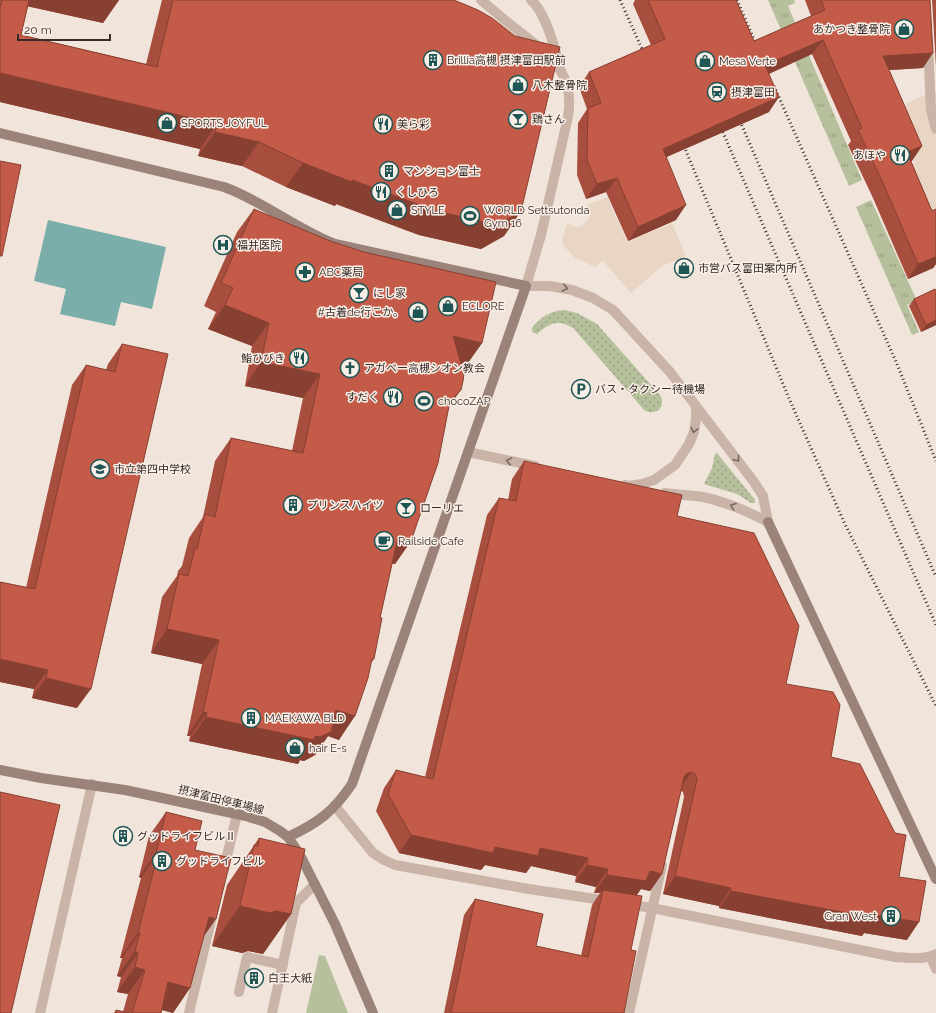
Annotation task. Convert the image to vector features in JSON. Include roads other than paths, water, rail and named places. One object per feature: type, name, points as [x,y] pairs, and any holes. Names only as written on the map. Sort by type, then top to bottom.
[{"type":"street","points":[[481,0],[550,57],[561,71]]},
{"type":"street","points":[[288,837],[315,823],[335,806],[352,784],[526,286],[542,235],[568,117],[570,98],[547,26],[534,2]]},
{"type":"street","points":[[928,39],[931,110],[936,129]]},
{"type":"street","points":[[0,133],[224,187],[238,192],[301,228],[336,244],[526,286],[550,286],[572,290],[593,298],[612,310],[670,372],[763,496],[768,522],[936,879]]},
{"type":"street","points":[[629,486],[654,480],[675,465],[686,450],[694,432],[696,406]]},
{"type":"street","points":[[468,452],[545,468]]},
{"type":"street","points":[[614,483],[654,492],[693,496],[721,502],[748,512],[768,522]]},
{"type":"street","name":"摂津富田停車場線","points":[[0,770],[41,778],[92,784],[125,790],[237,814],[265,822],[288,837],[305,864],[335,924],[373,1013]]},
{"type":"street","points":[[40,1013],[92,784]]},
{"type":"street","points":[[335,806],[373,853],[384,860],[395,864],[529,889],[652,908],[895,957],[910,958],[933,955],[936,969]]},
{"type":"street","points":[[222,878],[237,814]]},
{"type":"street","points":[[629,1013],[664,856]]},
{"type":"street","points":[[272,1013],[296,903],[315,884]]},
{"type":"street","points":[[189,1013],[214,908]]},
{"type":"street","points":[[239,992],[239,975],[247,957],[283,964]]},
{"type":"water","points":[[48,220],[166,247],[152,309],[121,302],[115,326],[60,314],[66,289],[34,281]]},
{"type":"railway","points":[[620,0],[647,60]]},
{"type":"railway","points":[[737,0],[759,51]]},
{"type":"railway","points":[[774,86],[897,364],[936,461]]},
{"type":"railway","points":[[737,114],[936,577]]},
{"type":"railway","points":[[718,121],[936,625]]},
{"type":"railway","points":[[681,139],[791,403],[844,522],[936,706]]},
{"type":"place","name":"あかつき整骨院","points":[[904,29]]},
{"type":"place","name":"Brillia高槻 摂津富田駅前","points":[[433,60]]},
{"type":"place","name":"Mesa Verte","points":[[705,61]]},
{"type":"place","name":"八木整骨院","points":[[518,85]]},
{"type":"place","name":"摂津富田","points":[[717,92]]},
{"type":"place","name":"鶏さん","points":[[518,119]]},
{"type":"place","name":"SPORTS JOYFUL","points":[[167,123]]},
{"type":"place","name":"美ら彩","points":[[383,124]]},
{"type":"place","name":"あほや","points":[[900,155]]},
{"type":"place","name":"マンション富士","points":[[389,171]]},
{"type":"place","name":"くしひろ","points":[[381,192]]},
{"type":"place","name":"STYLE","points":[[397,210]]},
{"type":"place","name":"WORLD Settsutonda Gym 16","points":[[470,216]]},
{"type":"place","name":"福井医院","points":[[223,245]]},
{"type":"place","name":"市営バス富田案内所","points":[[684,268]]},
{"type":"place","name":"ABC薬局","points":[[305,272]]},
{"type":"place","name":"にし家","points":[[359,293]]},
{"type":"place","name":"ECLORE","points":[[448,306]]},
{"type":"place","name":"#古着de行こか。","points":[[418,312]]},
{"type":"place","name":"鮨ひびき","points":[[299,358]]},
{"type":"place","name":"アガペー高槻シオン教会","points":[[350,368]]},
{"type":"place","name":"バス・タクシー待機場","points":[[581,389]]},
{"type":"place","name":"すだく","points":[[393,397]]},
{"type":"place","name":"chocoZAP","points":[[424,401]]},
{"type":"place","name":"市立第四中学校","points":[[100,469]]},
{"type":"place","name":"プリンスハイツ","points":[[293,505]]},
{"type":"place","name":"ローリエ","points":[[406,508]]},
{"type":"place","name":"Railside Cafe","points":[[384,541]]},
{"type":"place","name":"MAEKAWA BLD","points":[[251,718]]},
{"type":"place","name":"hair E-s","points":[[295,748]]},
{"type":"place","name":"グッドライフビルⅡ","points":[[123,836]]},
{"type":"place","name":"グッドライフビル","points":[[162,861]]},
{"type":"place","name":"Gran West","points":[[891,916]]},
{"type":"place","name":"白王大紙","points":[[254,978]]}]
